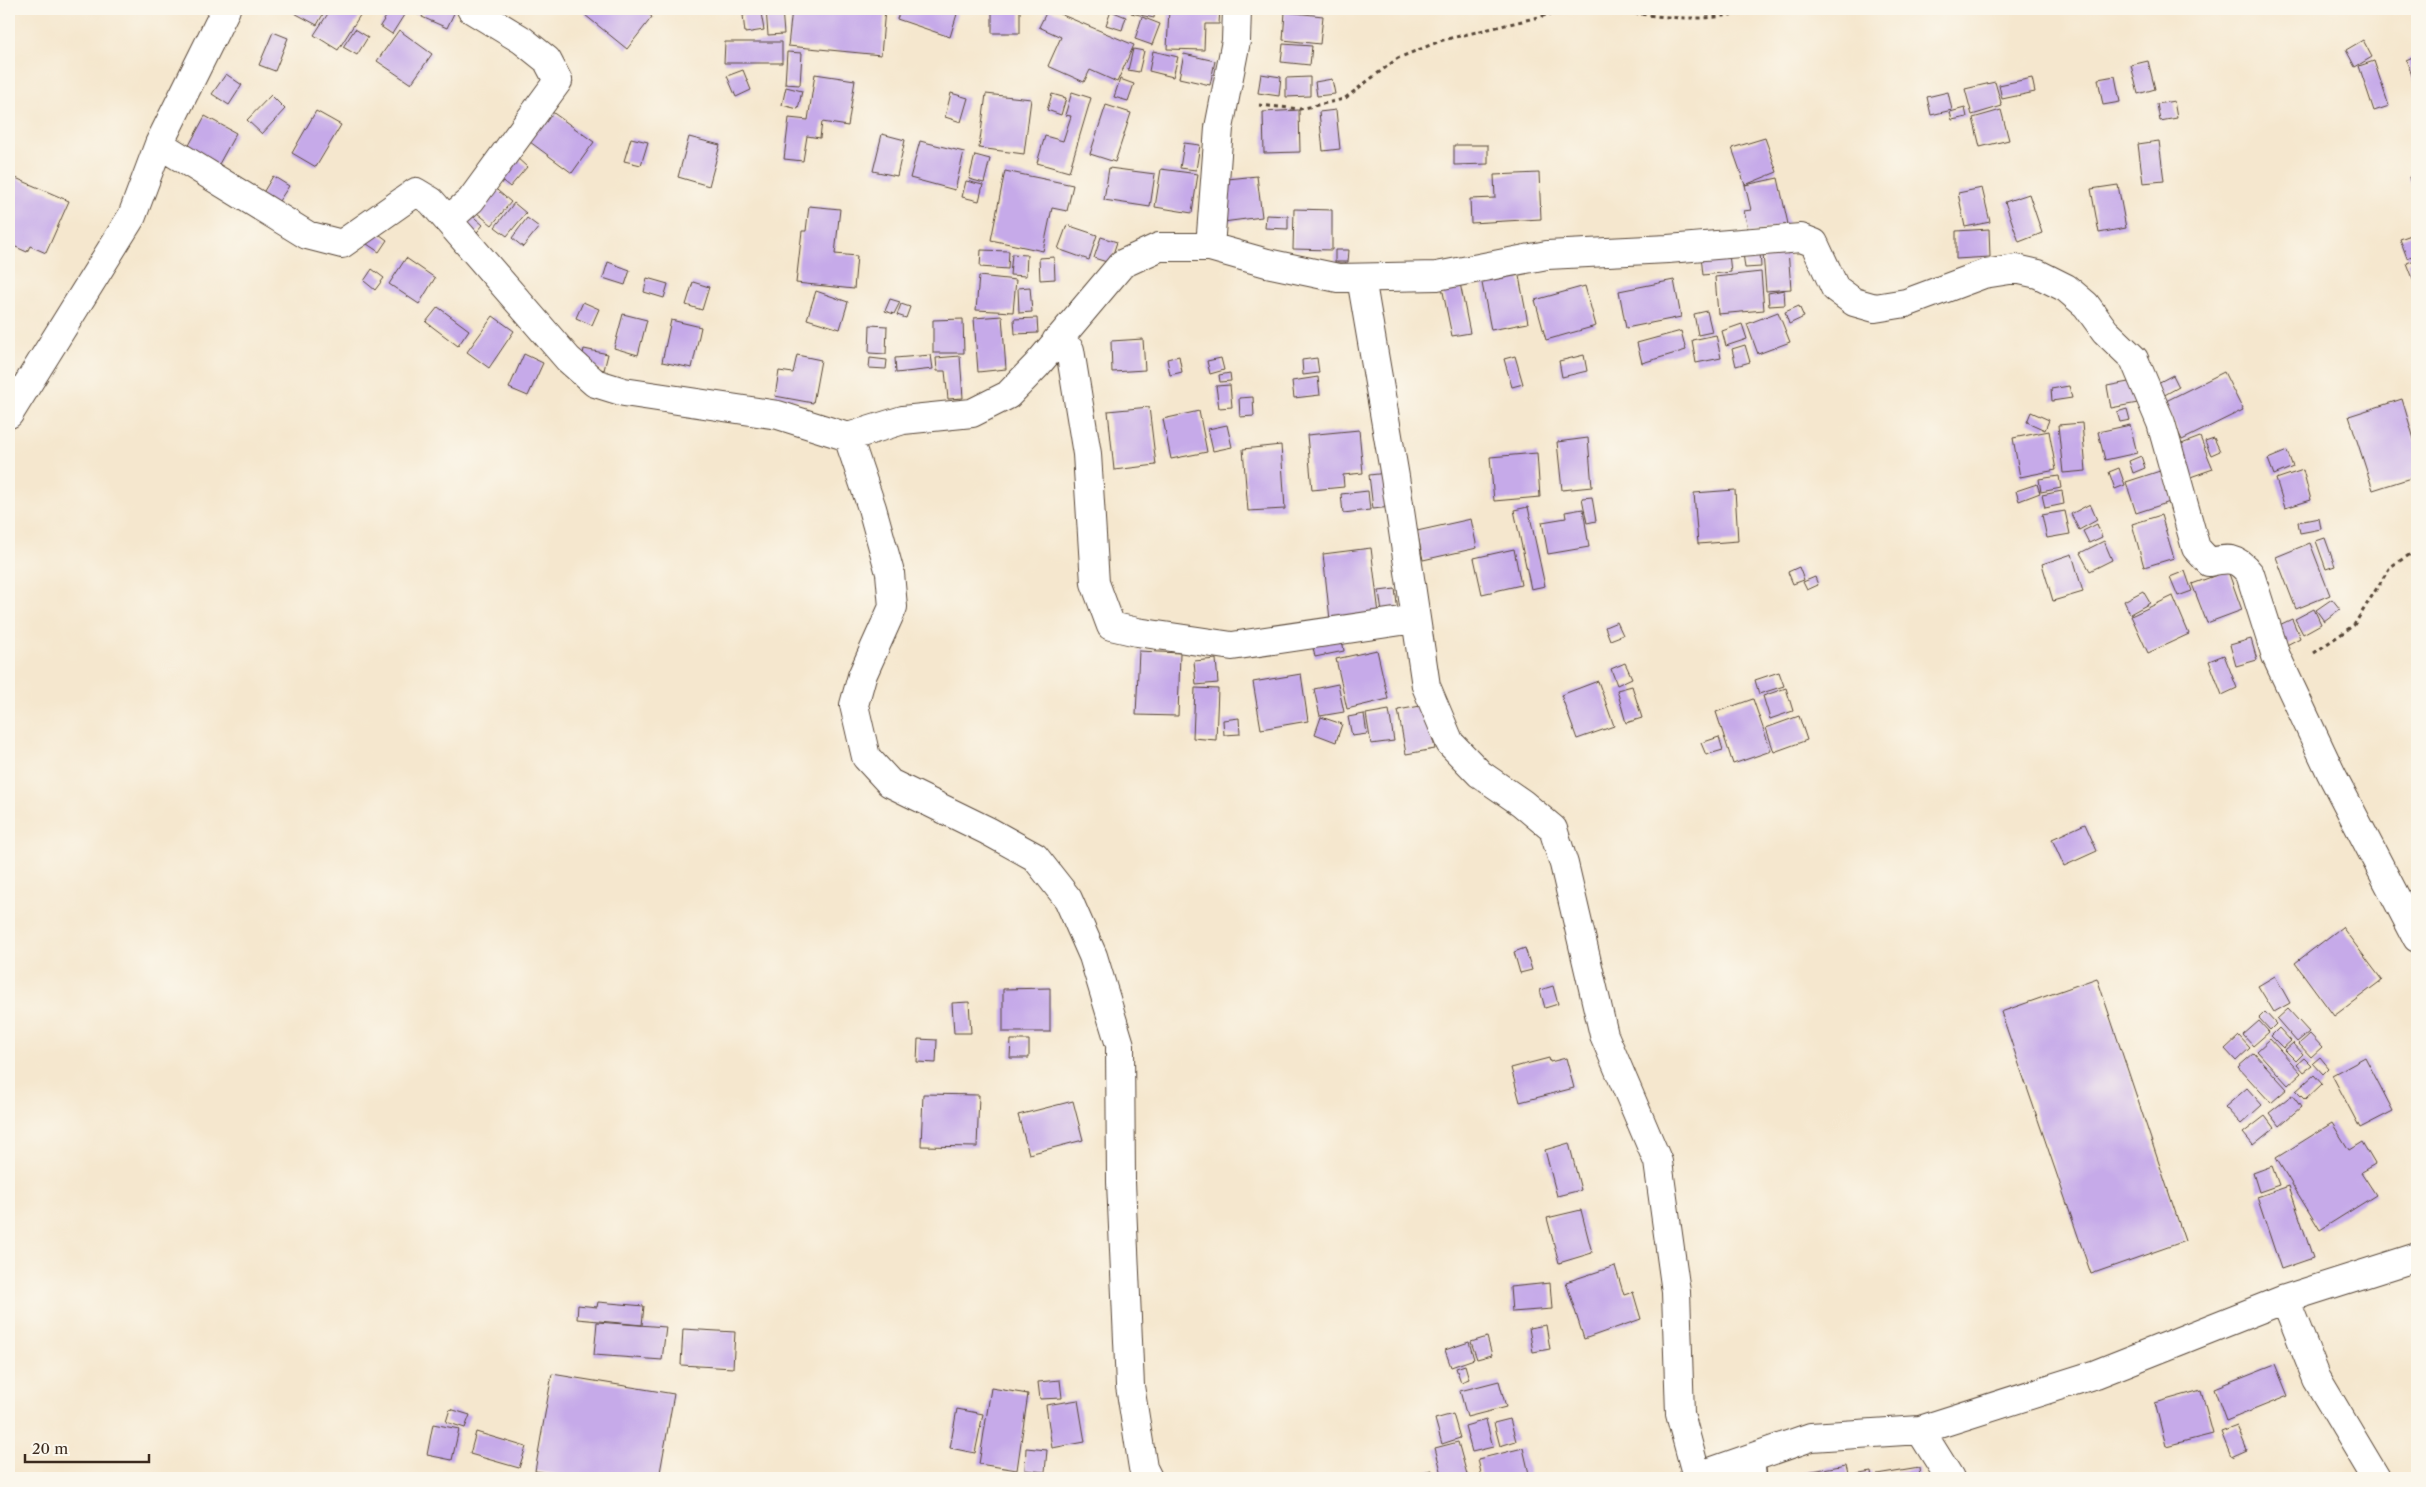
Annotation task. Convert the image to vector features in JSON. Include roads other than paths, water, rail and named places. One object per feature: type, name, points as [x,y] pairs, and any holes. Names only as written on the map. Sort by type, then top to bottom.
[{"type":"street","points":[[9,414],[132,216],[159,144],[226,9]]},
{"type":"street","points":[[448,220],[471,200],[558,81],[547,60],[522,40],[471,9]]},
{"type":"street","points":[[1210,247],[1214,173],[1223,102],[1236,41],[1237,9]]},
{"type":"street","points":[[159,144],[307,235],[342,244],[369,227],[416,192],[431,201],[568,358],[596,383],[624,392],[778,414],[848,437],[903,420],[972,413],[1008,395],[1122,264],[1159,247],[1210,247],[1267,263],[1338,278],[1361,278],[1437,276],[1547,255],[1668,249],[1801,238],[1814,243],[1835,288],[1854,302],[1875,308],[1906,303],[1984,274],[2016,269],[2038,274],[2066,288],[2086,305],[2105,331],[2134,359],[2161,422],[2196,548],[2209,562],[2227,559],[2242,563],[2250,574],[2276,656],[2331,773],[2417,938]]},
{"type":"street","points":[[1361,278],[1395,478],[1426,686],[1450,743],[1480,774],[1522,803],[1553,829],[1564,864],[1604,1036],[1658,1162],[1676,1292],[1680,1414],[1695,1477],[1754,1468],[1811,1437],[1920,1430],[2096,1374],[2285,1299],[2417,1257]]},
{"type":"street","points":[[1056,341],[1070,350],[1087,454],[1095,583],[1111,626],[1137,632],[1232,646],[1415,619]]},
{"type":"street","points":[[848,437],[872,508],[890,573],[893,607],[862,676],[854,705],[866,757],[890,783],[988,831],[1035,857],[1068,899],[1092,956],[1120,1045],[1121,1182],[1130,1386],[1143,1468],[1148,1478]]},
{"type":"street","points":[[2285,1299],[2317,1379],[2376,1478]]},
{"type":"street","points":[[1920,1430],[1950,1478]]}]
